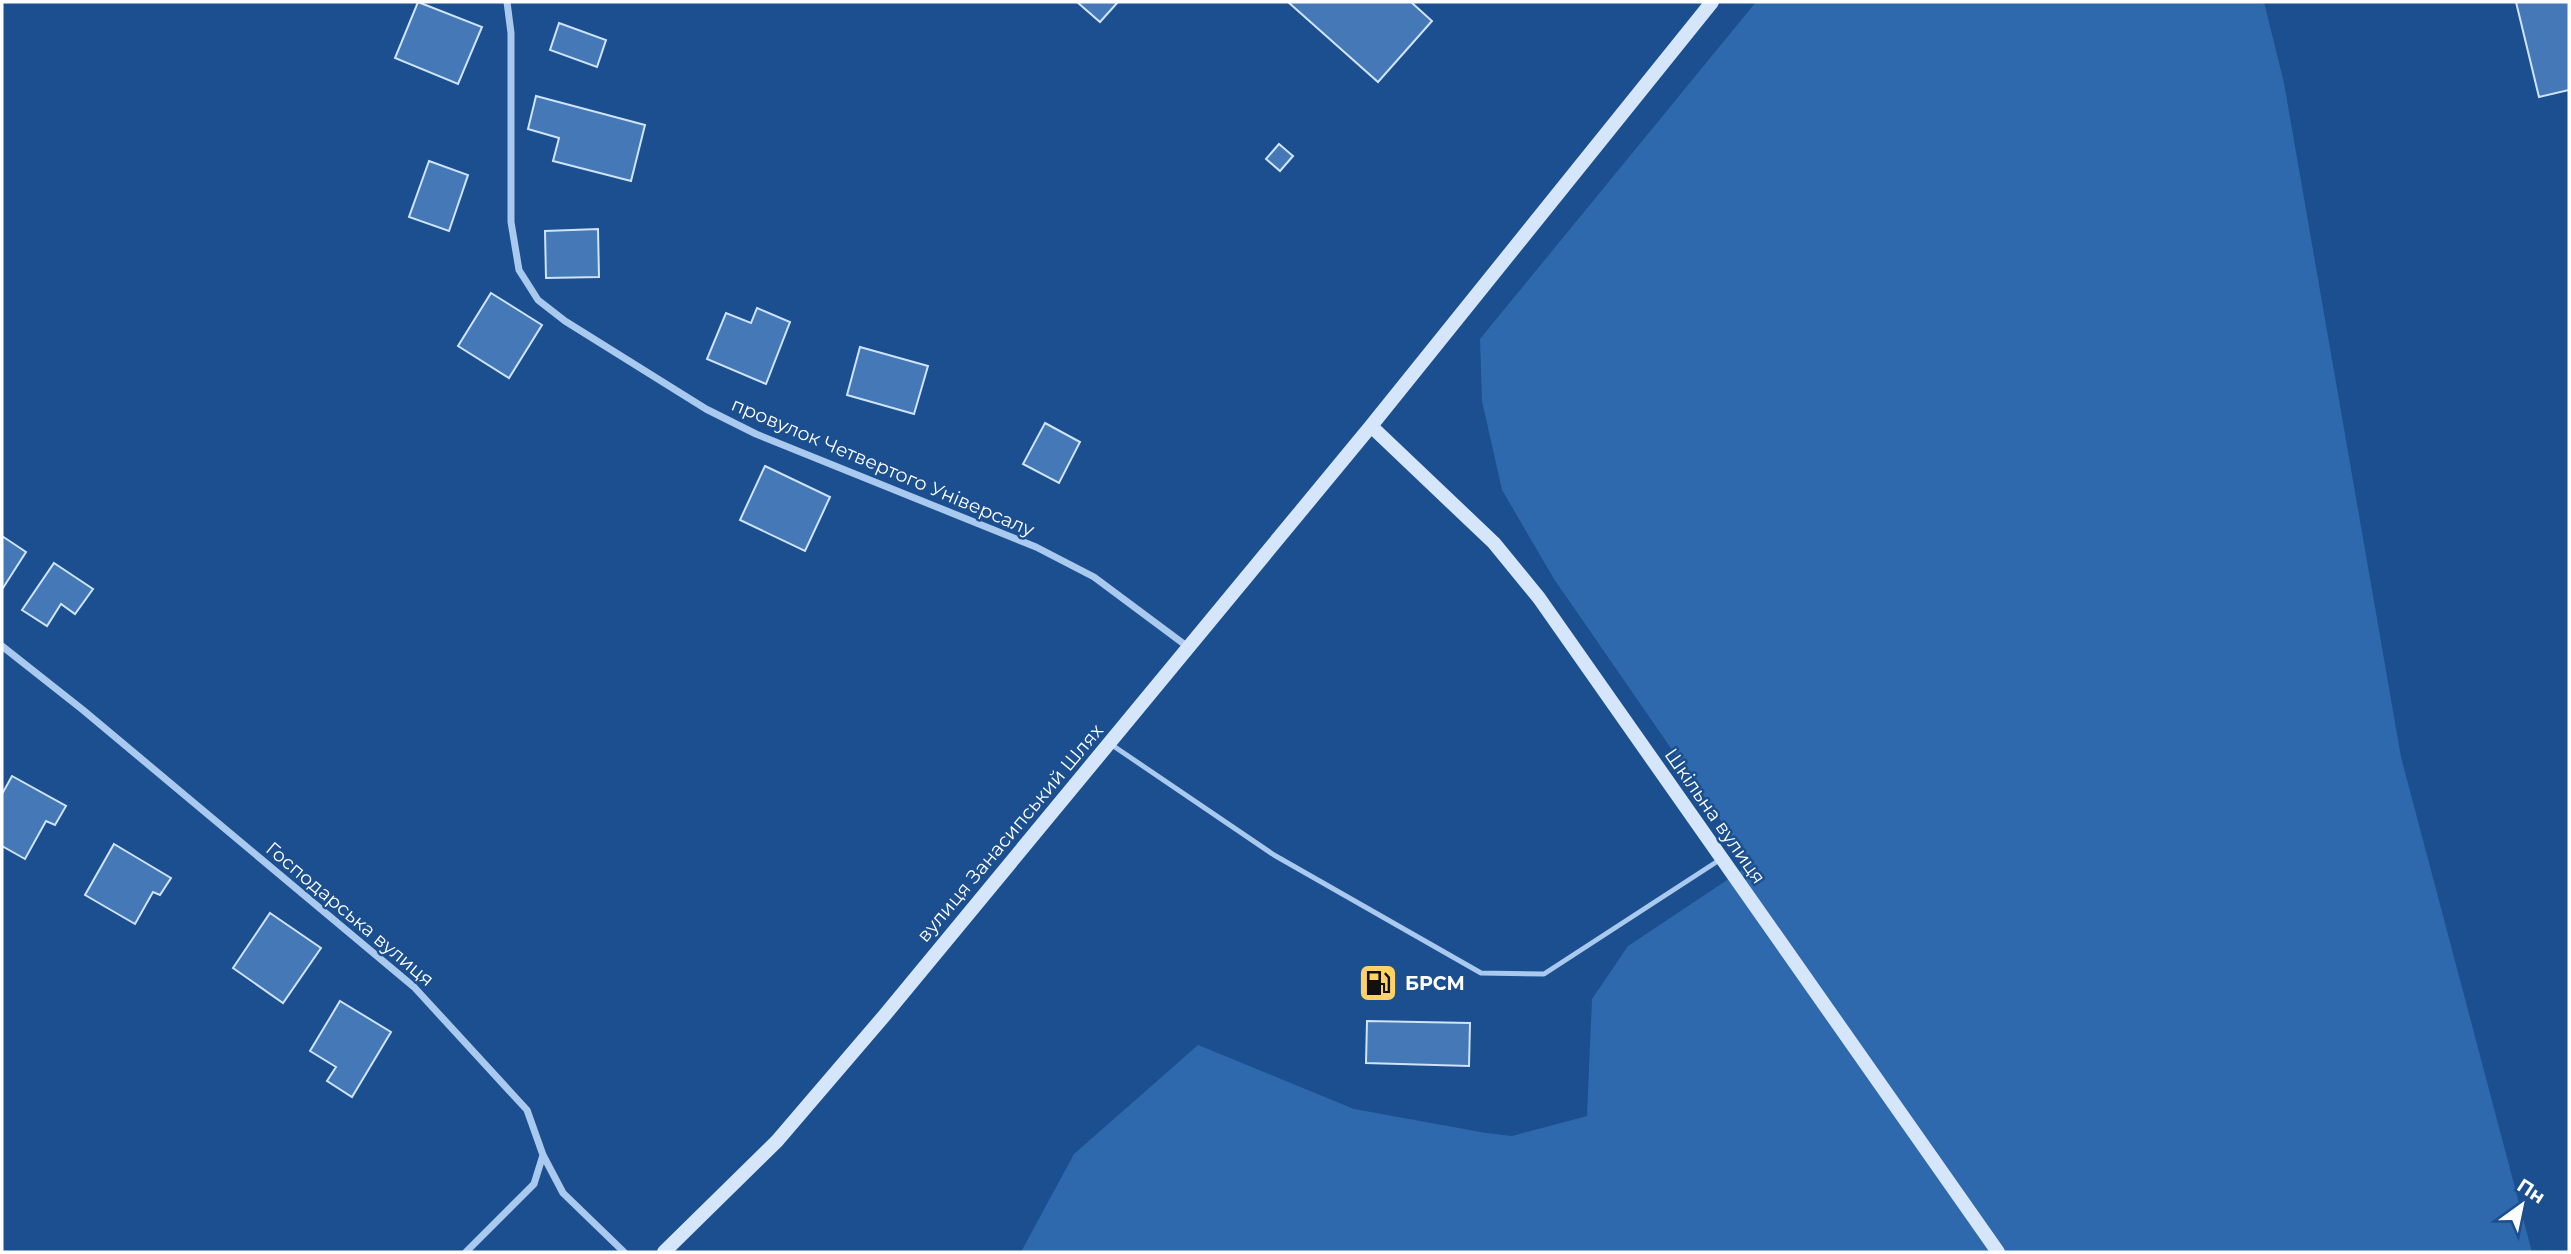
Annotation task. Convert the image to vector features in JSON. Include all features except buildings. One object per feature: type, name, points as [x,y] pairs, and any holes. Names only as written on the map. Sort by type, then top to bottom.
[{"type":"main road","name":"вулиця Занасипський Шлях","points":[[664,1252],[778,1142],[1371,426],[1712,2]]},
{"type":"main road","name":"Шкільна вулиця","points":[[1371,426],[1494,543],[1539,598],[1998,1252]]},
{"type":"street","name":"провулок Четвертого Універсалу","points":[[507,2],[512,33],[511,222],[519,270],[538,300],[565,321],[706,409],[756,434],[1036,547],[1094,577],[1188,647]]},
{"type":"street","name":"Господарська вулиця","points":[[2,646],[83,710],[415,987],[527,1110],[543,1155],[563,1193],[624,1252]]},
{"type":"street","points":[[466,1252],[534,1184],[543,1155]]},
{"type":"lane","points":[[1109,743],[1274,855],[1481,973],[1544,974],[1722,858]]},
{"type":"shaded area","points":[[1756,2],[2264,2],[2284,83],[2401,757],[2532,1252],[1021,1252],[1074,1154],[1198,1045],[1354,1109],[1512,1136],[1587,1116],[1592,999],[1628,946],[1751,864],[1554,579],[1502,490],[1482,401],[1480,339]]},
{"type":"place","name":"БРСМ","points":[[1378,983]]}]
